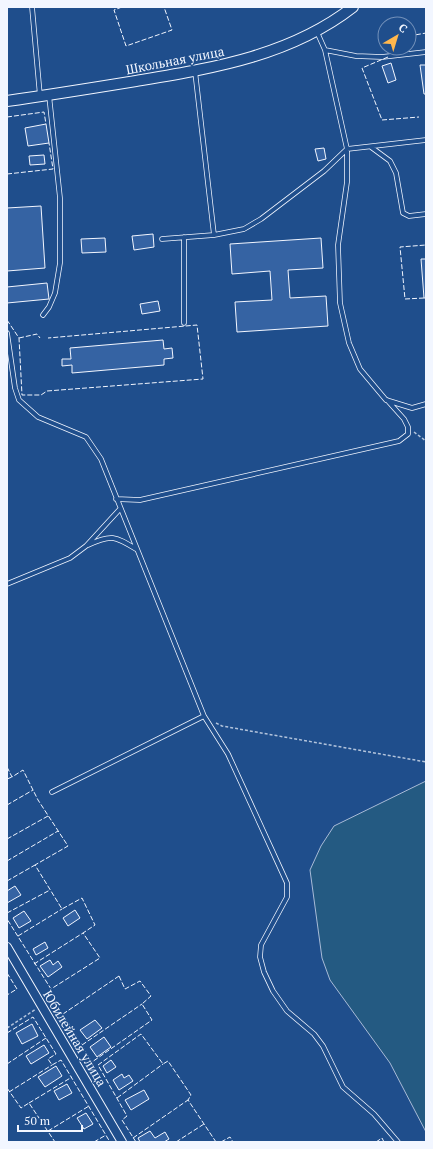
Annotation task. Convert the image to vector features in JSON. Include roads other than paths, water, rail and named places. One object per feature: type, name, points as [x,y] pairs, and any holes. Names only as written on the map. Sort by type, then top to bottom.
[{"type":"street","name":"Школьная улица","points":[[7,101],[195,71],[263,55],[292,44],[317,32],[353,7]]},
{"type":"street","name":"Юбилейная улица","points":[[7,947],[122,1142]]},
{"type":"lane","points":[[32,7],[60,198],[60,263],[55,293],[49,307],[43,315]]},
{"type":"lane","points":[[116,499],[140,500],[399,441],[408,434],[408,427],[360,369],[349,343],[340,303],[338,245],[347,182],[347,149],[325,50],[317,32]]},
{"type":"lane","points":[[325,50],[356,56],[382,57],[426,52]]},
{"type":"lane","points":[[195,71],[214,235]]},
{"type":"lane","points":[[162,239],[214,235],[244,228],[261,219],[324,171],[347,149],[426,140]]},
{"type":"lane","points":[[371,147],[390,161],[396,173],[403,213],[409,216],[426,214]]},
{"type":"lane","points":[[184,237],[184,323]]},
{"type":"lane","points":[[7,333],[15,388],[19,400],[38,418],[86,437],[101,459],[204,716],[228,754],[287,883],[287,897],[261,945],[260,957],[270,985],[287,1010],[314,1034],[344,1087],[374,1114],[398,1142]]},
{"type":"lane","points":[[386,400],[412,408],[426,404]]},
{"type":"lane","points":[[7,584],[70,558],[86,546],[120,509]]},
{"type":"lane","points":[[86,546],[105,537],[118,538],[136,549]]},
{"type":"lane","points":[[52,792],[204,716]]}]
